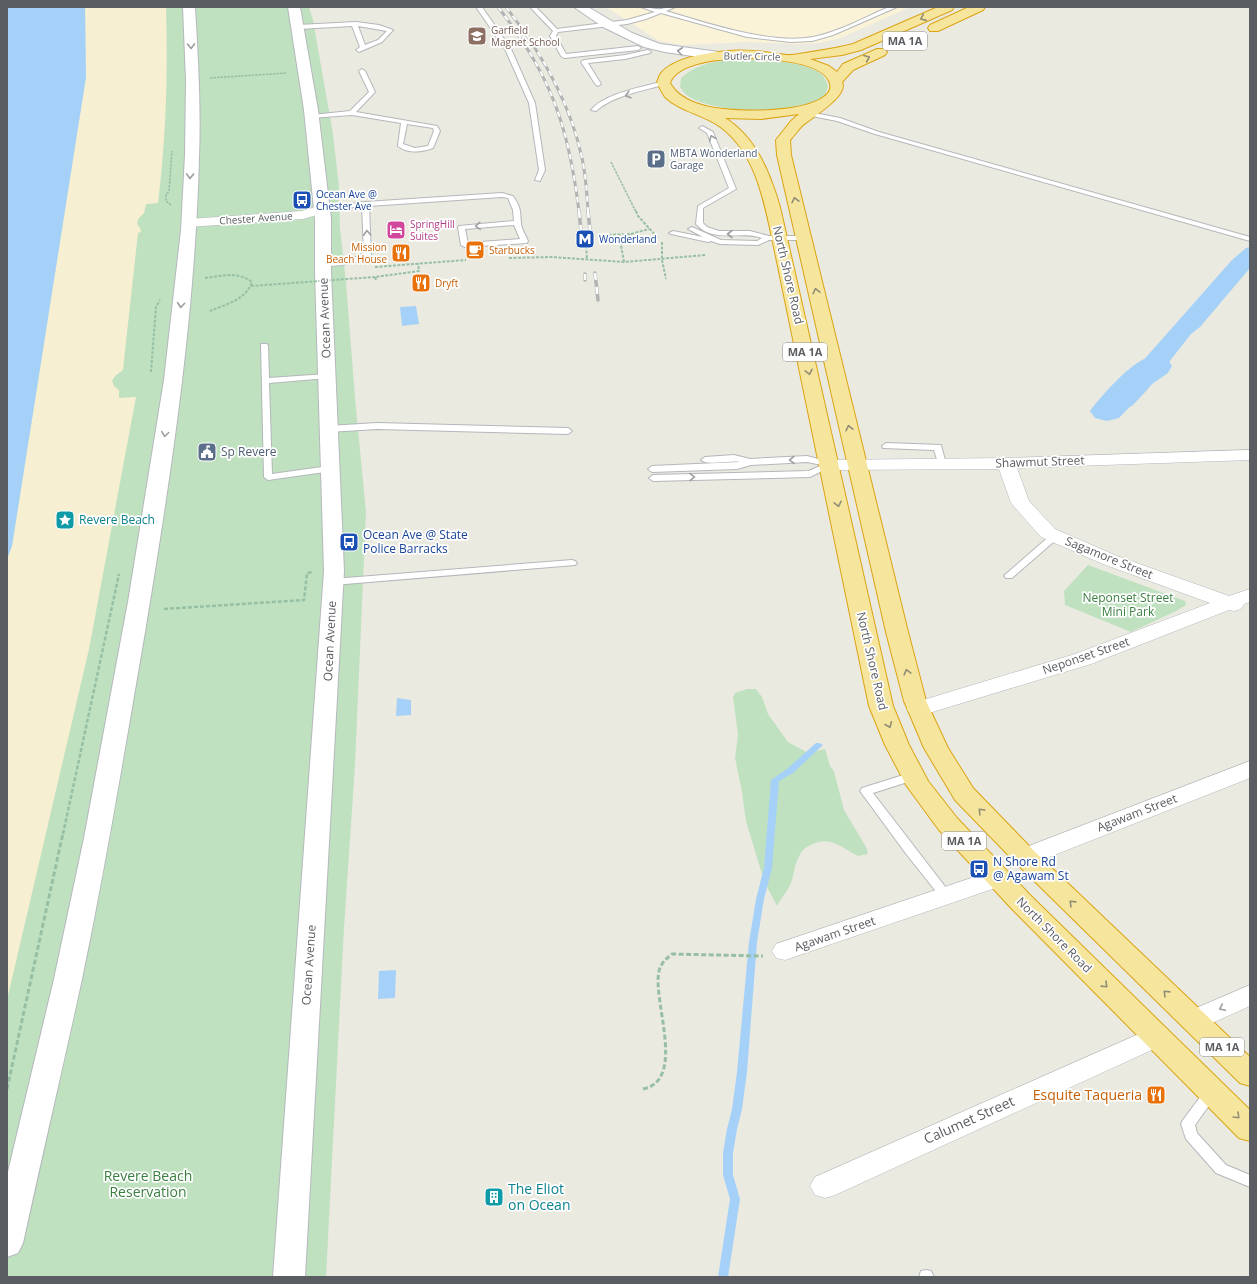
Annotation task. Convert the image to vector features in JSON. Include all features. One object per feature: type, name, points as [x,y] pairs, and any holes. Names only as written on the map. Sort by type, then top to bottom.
[{"type":"highway","name":"MA 1A","points":[[786,57],[815,56],[857,47],[948,7]]},
{"type":"highway","name":"MA 1A","points":[[920,34],[979,7]]},
{"type":"highway","name":"MA 1A","points":[[822,103],[835,93],[837,87],[836,81],[848,68],[892,47]]},
{"type":"highway","name":"Butler Circle","points":[[668,78],[688,63],[719,56],[741,54],[786,57],[807,62],[823,69],[836,81]]},
{"type":"highway","name":"MA 1A","points":[[668,78],[671,95],[682,102]]},
{"type":"highway","points":[[682,102],[718,113],[764,115],[793,112],[822,103]]},
{"type":"highway","name":"North Shore Road","points":[[682,102],[716,119],[733,130],[747,147],[761,170],[770,198],[774,238],[830,466],[881,706],[897,745],[913,776],[918,785],[948,824],[998,878],[1250,1129]]},
{"type":"highway","name":"North Shore Road","points":[[822,103],[796,124],[783,140],[784,155],[857,466],[882,561],[897,632],[918,710],[936,748],[964,794],[1025,857],[1250,1075]]},
{"type":"main road","points":[[7,1243],[68,982],[116,734],[151,533],[174,376],[189,223],[192,126],[189,7]]},
{"type":"main road","name":"Ocean Avenue","points":[[289,1277],[333,577],[322,209],[312,117],[294,7]]},
{"type":"main road","points":[[580,7],[643,50],[662,58],[666,63],[668,78]]},
{"type":"main road","points":[[603,22],[657,47],[719,56]]},
{"type":"street","name":"Chester Avenue","points":[[189,223],[303,215],[322,209]]},
{"type":"street","name":"Shawmut Street","points":[[830,466],[1006,463],[1250,455]]},
{"type":"street","name":"Sagamore Street","points":[[1006,463],[1020,503],[1048,533],[1110,560],[1250,610]]},
{"type":"street","name":"Neponset Street","points":[[918,710],[1083,659],[1250,595]]},
{"type":"street","name":"Agawam Street","points":[[1025,857],[1250,769]]},
{"type":"street","name":"Agawam Street","points":[[778,954],[998,878]]},
{"type":"street","points":[[1194,1020],[1250,995]]},
{"type":"street","name":"Calumet Street","points":[[825,1186],[1156,1036]]},
{"type":"lane","points":[[479,7],[508,49],[532,103],[542,170],[538,180]]},
{"type":"lane","points":[[533,7],[556,31]]},
{"type":"lane","points":[[644,7],[747,35],[791,40],[812,39],[831,34],[894,7]]},
{"type":"lane","points":[[603,22],[644,18],[672,7]]},
{"type":"lane","points":[[643,50],[564,56],[553,36],[556,31],[659,12]]},
{"type":"lane","points":[[298,27],[355,25],[376,25],[390,30],[385,38],[375,44],[361,49],[355,25]]},
{"type":"lane","points":[[598,84],[584,62],[625,57],[643,50]]},
{"type":"lane","points":[[352,113],[372,92],[362,71]]},
{"type":"lane","points":[[594,110],[597,106],[611,99],[668,78]]},
{"type":"lane","points":[[312,117],[352,113],[404,121],[435,126],[437,131],[431,147],[420,149],[403,148],[400,145],[404,121]]},
{"type":"lane","points":[[809,114],[838,119],[892,137],[1248,239]]},
{"type":"lane","points":[[702,128],[710,132],[733,189],[700,207],[699,224],[702,228],[725,234],[756,234],[774,238],[804,238]]},
{"type":"lane","points":[[322,209],[365,204],[502,195],[511,197],[515,204],[518,220],[517,223],[524,241],[465,245],[461,227],[517,223]]},
{"type":"lane","points":[[324,263],[353,261],[363,258],[368,254],[365,204]]},
{"type":"lane","points":[[692,229],[720,242]]},
{"type":"lane","points":[[673,233],[720,242],[758,243],[774,238]]},
{"type":"lane","points":[[264,346],[268,477],[329,469]]},
{"type":"lane","points":[[265,381],[327,376]]},
{"type":"lane","points":[[328,429],[376,426],[568,431]]},
{"type":"lane","points":[[886,446],[938,447],[942,464]]},
{"type":"lane","points":[[705,460],[734,458],[750,462]]},
{"type":"lane","points":[[652,469],[737,466],[750,462],[807,459],[830,466]]},
{"type":"lane","points":[[653,478],[810,474],[830,466]]},
{"type":"lane","points":[[1009,576],[1055,536]]},
{"type":"lane","points":[[333,577],[572,563]]},
{"type":"lane","points":[[913,776],[866,791],[946,896]]},
{"type":"lane","points":[[1212,1091],[1188,1124],[1191,1135],[1221,1169],[1244,1179]]},
{"type":"path","points":[[210,78],[287,73]]},
{"type":"path","points":[[170,209],[170,205],[166,201],[166,195],[169,191],[172,151]]},
{"type":"path","points":[[611,162],[638,216],[662,242],[662,260],[666,278]]},
{"type":"path","points":[[624,262],[620,240],[631,234],[649,229]]},
{"type":"path","points":[[604,235],[631,234]]},
{"type":"path","points":[[579,244],[594,244]]},
{"type":"path","points":[[586,244],[587,260]]},
{"type":"path","points":[[552,257],[624,262],[662,260],[705,255]]},
{"type":"path","points":[[251,286],[376,278],[418,271],[418,263]]},
{"type":"path","points":[[205,278],[243,276],[252,282],[249,292],[244,296],[210,311]]},
{"type":"path","points":[[151,376],[156,307],[162,297]]},
{"type":"path","points":[[7,1090],[120,570]]},
{"type":"path","points":[[164,608],[304,600],[307,573],[333,577]]},
{"type":"path","points":[[643,1089],[651,1087],[662,1078],[664,1067],[665,1053],[658,970],[664,961],[672,954],[741,956],[778,954]]},
{"type":"shaded area","points":[[606,7],[910,7],[840,38],[820,43],[796,44],[747,42],[683,45],[659,41]]},
{"type":"green space","name":"Revere Beach Reservation","points":[[85,7],[309,7],[313,20],[333,134],[339,187],[340,228],[366,512],[355,765],[344,928],[326,1277],[7,1277],[7,559],[12,546],[86,77]]},
{"type":"green space","points":[[727,59],[775,61],[801,65],[820,73],[828,86],[824,95],[813,103],[797,108],[758,111],[736,109],[700,102],[688,96],[680,87],[681,78],[691,71],[708,64]]},
{"type":"green space","name":"Neponset Street Mini Park","points":[[1088,565],[1185,601],[1186,605],[1131,632],[1065,605],[1064,591]]},
{"type":"green space","points":[[747,689],[756,689],[762,697],[768,714],[788,742],[808,753],[825,749],[830,766],[834,771],[844,810],[866,847],[868,854],[858,856],[836,844],[826,841],[808,846],[799,856],[790,886],[777,906],[764,881],[746,821],[735,758],[738,735],[733,697],[735,693]]},
{"type":"sand","name":"Revere Beach","points":[[85,7],[166,7],[167,56],[165,130],[158,203],[146,204],[144,213],[138,219],[137,224],[141,232],[138,233],[123,370],[115,376],[112,381],[114,386],[119,390],[119,398],[136,397],[89,649],[7,1000],[7,559],[12,546],[86,77]]},
{"type":"water","points":[[7,7],[85,7],[86,77],[12,546],[7,559]]},
{"type":"water","points":[[1250,247],[1250,268],[1200,327],[1191,334],[1147,390],[1132,406],[1124,408],[1116,406],[1113,402],[1118,389],[1232,260],[1246,248]]},
{"type":"water","points":[[416,306],[419,324],[402,326],[400,307]]},
{"type":"water","points":[[397,698],[411,700],[411,715],[396,716]]},
{"type":"water","points":[[396,970],[395,998],[378,999],[379,971]]},
{"type":"waterway","points":[[1107,411],[1140,377],[1156,366]]},
{"type":"waterway","points":[[723,1277],[735,1199],[728,1175],[728,1153],[737,1109],[742,1072],[753,942],[760,899],[768,868],[775,780],[790,771],[819,745]]},
{"type":"railway","points":[[498,7],[532,56],[555,103],[570,154],[579,212]]},
{"type":"railway","points":[[506,7],[531,42],[553,78],[562,97],[577,137],[586,185],[588,212]]},
{"type":"railway","points":[[579,211],[582,241]]},
{"type":"railway","points":[[588,211],[591,240]]},
{"type":"railway","points":[[595,273],[598,300]]},
{"type":"railway","points":[[585,274],[585,280]]},
{"type":"place","name":"Garfield Magnet School","points":[[477,36]]},
{"type":"place","name":"MBTA Wonderland Garage","points":[[656,159]]},
{"type":"place","name":"Ocean Ave @ Chester Ave","points":[[302,200]]},
{"type":"place","name":"SpringHill Suites","points":[[396,230]]},
{"type":"place","name":"Wonderland","points":[[585,239]]},
{"type":"place","name":"Starbucks","points":[[475,250]]},
{"type":"place","name":"Mission Beach House","points":[[401,253]]},
{"type":"place","name":"Dryft","points":[[421,283]]},
{"type":"place","name":"Sp Revere","points":[[207,452]]},
{"type":"place","name":"Revere Beach","points":[[65,520]]},
{"type":"place","name":"Ocean Ave @ State Police Barracks","points":[[349,542]]},
{"type":"place","name":"N Shore Rd @ Agawam St","points":[[979,869]]},
{"type":"place","name":"Esquite Taqueria","points":[[1156,1095]]},
{"type":"place","name":"The Eliot on Ocean","points":[[494,1197]]}]
